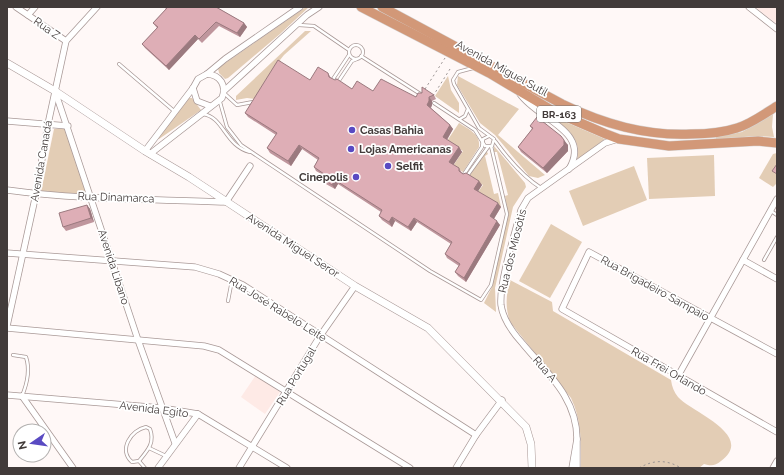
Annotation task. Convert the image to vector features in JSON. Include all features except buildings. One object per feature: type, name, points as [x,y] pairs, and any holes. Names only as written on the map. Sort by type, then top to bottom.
[{"type":"highway","name":"Avenida Miguel Sutil","points":[[361,7],[478,68],[573,121],[619,139],[669,146],[758,141],[777,143]]},
{"type":"highway","name":"Avenida Miguel Sutil","points":[[382,7],[562,104],[591,118],[621,127],[670,135],[714,134],[738,128],[777,106]]},
{"type":"street","name":"Rua Z","points":[[16,7],[66,41]]},
{"type":"street","points":[[28,15],[35,7]]},
{"type":"street","name":"Avenida Canadá","points":[[7,327],[36,194],[48,124],[66,41],[97,7]]},
{"type":"street","points":[[147,153],[174,111],[193,88],[198,78],[207,74],[225,59],[300,7]]},
{"type":"street","points":[[147,153],[210,106],[220,102],[224,92],[319,7]]},
{"type":"street","points":[[749,7],[777,29]]},
{"type":"street","name":"Avenida Miguel Seror","points":[[7,63],[55,91],[147,153],[226,202],[355,286],[428,328],[502,400],[526,427],[531,444],[532,468]]},
{"type":"street","points":[[207,74],[217,76],[221,80],[224,92]]},
{"type":"street","points":[[193,88],[197,101],[201,104],[210,106]]},
{"type":"street","name":"Avenida Libano","points":[[55,91],[92,197],[138,340],[175,443]]},
{"type":"street","points":[[520,92],[530,105],[571,138],[576,150],[575,157],[568,171]]},
{"type":"street","points":[[7,121],[68,126]]},
{"type":"street","name":"Rua dos Miosótis","points":[[501,305],[501,292],[521,210],[528,198],[606,143],[619,139]]},
{"type":"street","points":[[226,202],[250,166]]},
{"type":"street","name":"Rua Dinamarca","points":[[7,190],[36,194],[226,202]]},
{"type":"street","points":[[678,376],[777,199]]},
{"type":"street","name":"Rua Brigadeiro Sampaio","points":[[562,309],[589,252],[777,354]]},
{"type":"street","name":"Rua José Rabelo Leite","points":[[7,253],[195,267],[219,274],[232,280],[476,435]]},
{"type":"street","points":[[743,260],[777,279]]},
{"type":"street","name":"Rua Portugal","points":[[239,468],[320,336],[355,286]]},
{"type":"street","name":"Rua A","points":[[501,305],[503,315],[512,331],[568,399],[574,412],[577,439],[577,468]]},
{"type":"street","name":"Rua Frei Orlando","points":[[562,309],[777,432]]},
{"type":"street","points":[[7,327],[204,346],[219,350],[410,468]]},
{"type":"street","name":"Avenida Egito","points":[[7,396],[162,408],[198,414],[287,468]]},
{"type":"street","points":[[22,396],[73,468]]},
{"type":"street","points":[[456,468],[476,435],[502,400]]},
{"type":"street","points":[[158,468],[175,443],[198,414]]},
{"type":"street","name":"Rua A","points":[[572,468],[577,439]]},
{"type":"street","points":[[773,468],[777,462]]},
{"type":"lane","points":[[296,26],[307,24],[314,26],[349,50]]},
{"type":"lane","points":[[352,46],[358,46],[362,50],[361,56],[352,62],[338,82],[333,79],[349,55],[349,50],[352,46]]},
{"type":"lane","points":[[349,55],[352,58],[357,59]]},
{"type":"lane","points":[[361,56],[422,95]]},
{"type":"lane","points":[[119,64],[174,111]]},
{"type":"lane","points":[[478,68],[460,71],[454,80],[455,88],[479,128],[492,138],[527,180],[541,189]]},
{"type":"lane","points":[[224,92],[237,105],[253,102]]},
{"type":"lane","points":[[220,102],[227,127],[233,136],[252,153],[430,271],[475,298],[483,299]]},
{"type":"lane","points":[[434,103],[475,130],[483,143],[490,147],[507,214],[493,279],[483,299]]},
{"type":"lane","points":[[460,119],[465,116],[468,109]]},
{"type":"lane","points":[[199,115],[212,117],[238,148],[252,153]]},
{"type":"lane","points":[[467,125],[479,128]]},
{"type":"lane","points":[[484,138],[492,138],[494,143],[467,176],[464,174],[482,148],[484,138]]},
{"type":"lane","points":[[770,211],[777,215]]},
{"type":"lane","points":[[764,260],[777,237]]},
{"type":"lane","points":[[228,301],[232,280]]},
{"type":"lane","points":[[481,295],[483,299]]},
{"type":"lane","points":[[13,355],[26,357],[28,363],[27,386],[22,396]]},
{"type":"lane","points":[[142,428],[150,429],[152,435],[149,448],[139,461],[132,462],[128,458],[125,448],[130,439],[142,428]]},
{"type":"lane","points":[[149,448],[166,456]]},
{"type":"lane","points":[[139,461],[145,468]]},
{"type":"path","points":[[424,91],[443,62]]},
{"type":"path","points":[[429,94],[432,96],[450,69]]},
{"type":"path","points":[[639,468],[652,461],[671,462],[681,468]]},
{"type":"shaded area","points":[[306,7],[309,7],[228,78],[225,79],[219,73],[218,68]]},
{"type":"shaded area","points":[[755,7],[777,7],[777,24]]},
{"type":"shaded area","points":[[305,31],[311,31],[284,55],[280,60],[281,62],[255,99],[247,98],[236,100],[236,96]]},
{"type":"shaded area","points":[[448,76],[451,90],[459,103],[459,113],[435,96]]},
{"type":"shaded area","points":[[458,76],[519,109],[498,135],[545,175],[538,178],[529,176],[495,135],[480,123],[457,85]]},
{"type":"shaded area","points":[[189,98],[192,98],[201,110],[159,139],[158,138]]},
{"type":"shaded area","points":[[540,108],[561,120],[605,139],[577,160],[577,143],[573,136],[561,124],[539,109]]},
{"type":"shaded area","points":[[773,114],[772,127],[774,137],[758,136],[716,139],[716,137],[742,132]]},
{"type":"shaded area","points":[[459,123],[473,132],[479,142],[479,147],[463,172],[453,166],[463,151],[447,141]]},
{"type":"shaded area","points":[[67,128],[89,195],[41,192],[54,129]]},
{"type":"shaded area","points":[[494,146],[525,183],[526,187],[513,207],[495,288],[496,312],[484,303],[492,287],[508,214],[505,196],[508,195],[497,152],[494,152]]},
{"type":"shaded area","points":[[485,152],[488,154],[485,156],[494,194],[498,193],[501,207],[478,192],[483,185],[469,176]]},
{"type":"shaded area","points":[[777,153],[777,183],[773,187],[759,178],[773,154]]},
{"type":"shaded area","points":[[714,155],[715,196],[649,199],[647,158]]},
{"type":"shaded area","points":[[634,166],[647,200],[583,226],[569,191]]},
{"type":"shaded area","points":[[551,224],[582,242],[550,298],[519,281]]},
{"type":"shaded area","points":[[510,280],[552,302],[553,311],[671,380],[673,389],[678,397],[718,425],[726,433],[731,442],[730,451],[717,464],[704,464],[699,468],[581,468],[580,432],[575,407],[571,398],[510,322],[507,311],[507,301]]},
{"type":"shaded area","points":[[256,375],[280,392],[265,414],[241,397]]},
{"type":"place","name":"Casas Bahia","points":[[352,130]]},
{"type":"place","name":"Lojas Americanas","points":[[351,149]]},
{"type":"place","name":"Selfit","points":[[388,166]]},
{"type":"place","name":"Cinepolis","points":[[356,177]]}]
